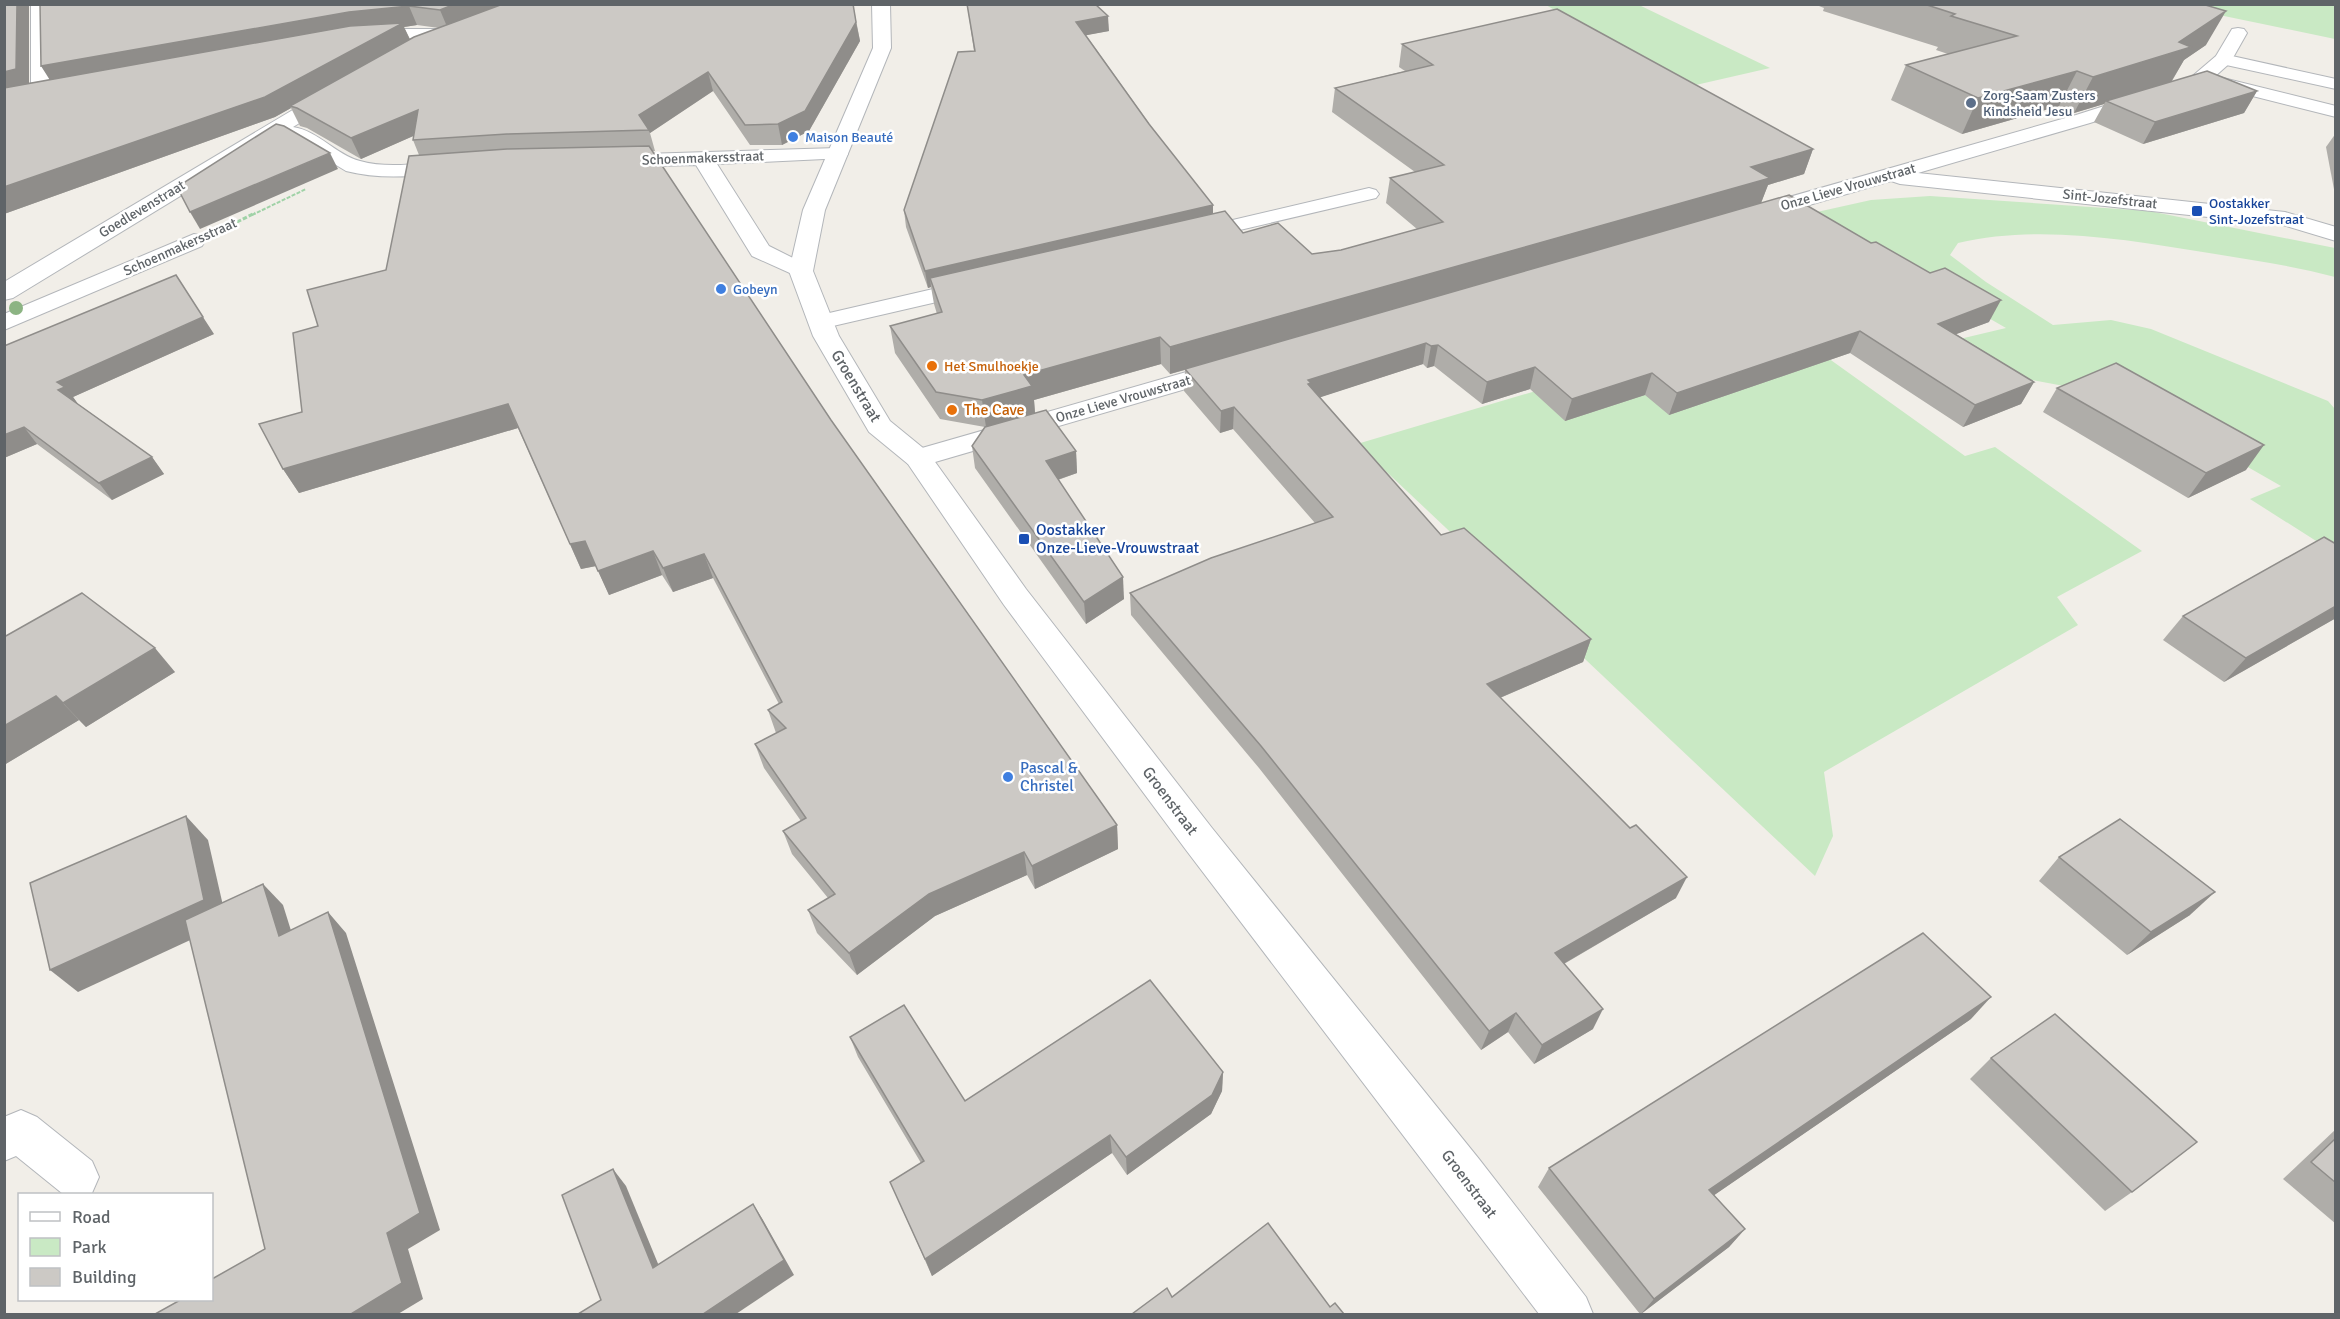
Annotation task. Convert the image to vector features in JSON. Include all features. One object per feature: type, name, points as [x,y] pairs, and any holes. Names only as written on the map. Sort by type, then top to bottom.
[{"type":"street","points":[[40,4],[32,97],[64,91]]},
{"type":"street","points":[[703,159],[760,251],[801,271],[814,210],[882,48],[881,4]]},
{"type":"street","points":[[404,56],[479,27]]},
{"type":"street","name":"Onze Lieve Vrouwstraat","points":[[1736,220],[2083,119],[2196,83],[2223,59],[2238,33]]},
{"type":"street","points":[[346,40],[404,34],[459,34]]},
{"type":"street","name":"Goedlevenstraat","points":[[4,293],[273,129],[354,83]]},
{"type":"street","points":[[273,129],[298,134],[353,167],[391,171],[470,166]]},
{"type":"street","name":"Schoenmakersstraat","points":[[597,161],[838,154]]},
{"type":"street","name":"Sint-Jozefstraat","points":[[1883,176],[2285,219],[2336,234]]},
{"type":"street","name":"Schoenmakersstraat","points":[[4,323],[194,241]]},
{"type":"street","name":"Groenstraat","points":[[801,271],[826,336],[879,426],[918,458],[1015,597],[1199,839],[1463,1174],[1569,1314]]},
{"type":"street","name":"Onze Lieve Vrouwstraat","points":[[918,458],[1248,363]]},
{"type":"street","points":[[4,1139],[21,1132],[76,1177]]},
{"type":"lane","points":[[2223,59],[2336,84]]},
{"type":"lane","points":[[2201,78],[2336,112]]},
{"type":"lane","points":[[1182,238],[1368,194]]},
{"type":"lane","points":[[820,322],[995,281]]},
{"type":"path","name":"Schoenmakersstraat","points":[[194,241],[353,167]]},
{"type":"green space","points":[[1546,5],[1639,5],[1770,68],[1687,87]]},
{"type":"green space","points":[[2171,5],[2335,5],[2335,39]]},
{"type":"green space","points":[[1930,196],[2149,211],[2335,248],[2335,277],[2288,266],[2147,243],[2052,234],[1989,237],[1958,243],[1950,255],[1986,282],[2053,325],[2111,320],[2151,329],[2328,401],[2335,409],[2335,553],[2250,499],[2281,486],[2099,382],[2080,389],[2010,376],[1947,342],[2006,328],[1808,214],[1871,200]]},
{"type":"green space","points":[[1775,320],[1965,456],[1995,447],[2142,551],[2057,597],[2078,625],[1824,772],[1833,836],[1815,876],[1357,444]]},
{"type":"building","points":[[4,4],[17,4],[16,69],[4,72]]},
{"type":"building","points":[[40,4],[455,4],[440,10],[409,6],[349,12],[41,66]]},
{"type":"building","points":[[503,4],[853,4],[856,22],[805,111],[778,124],[745,125],[708,72],[639,115],[649,130],[507,134],[413,140],[418,110],[351,138],[290,106],[414,37]]},
{"type":"building","points":[[967,4],[1095,4],[1108,16],[1076,22],[1149,124],[1213,205],[925,271],[904,210],[958,52],[975,51]]},
{"type":"building","points":[[1924,4],[2202,4],[2226,11],[2179,42],[2191,47],[2093,77],[2077,71],[1978,98],[1906,65],[2017,36],[1951,16],[1955,14]]},
{"type":"building","points":[[1557,9],[1813,149],[1751,167],[1770,178],[1170,347],[1160,337],[1024,375],[1032,386],[982,400],[936,392],[890,326],[942,312],[930,278],[1225,211],[1243,233],[1278,223],[1312,254],[1341,250],[1443,222],[1390,178],[1444,165],[1335,88],[1433,65],[1402,44]]},
{"type":"building","points":[[403,23],[265,97],[4,187],[4,88],[350,26]]},
{"type":"building","points":[[2207,71],[2257,91],[2155,122],[2106,101]]},
{"type":"building","points":[[276,124],[284,126],[330,153],[190,212],[177,187]]},
{"type":"building","points":[[649,146],[831,420],[1117,825],[1032,866],[1024,852],[929,894],[849,953],[808,910],[835,894],[783,831],[806,818],[755,744],[786,728],[768,710],[782,702],[704,554],[663,568],[653,551],[598,571],[585,541],[570,544],[508,404],[283,469],[259,424],[302,412],[293,333],[318,326],[307,290],[386,270],[409,156],[507,149]]},
{"type":"building","points":[[1789,195],[1871,243],[1876,242],[1930,273],[1945,268],[2001,300],[1938,324],[2034,382],[1975,405],[1860,331],[1677,393],[1652,373],[1572,399],[1535,367],[1487,382],[1438,345],[1431,346],[1426,343],[1308,380],[1311,383],[1308,384],[1441,535],[1464,528],[1591,639],[1487,684],[1630,828],[1636,825],[1687,877],[1555,953],[1603,1009],[1542,1045],[1516,1013],[1489,1031],[1261,746],[1130,593],[1211,558],[1333,517],[1234,407],[1221,411],[1185,369]]},
{"type":"building","points":[[176,275],[203,317],[57,382],[65,387],[58,390],[152,457],[99,483],[24,427],[4,435],[4,346]]},
{"type":"building","points":[[2116,363],[2264,445],[2206,473],[2057,388]]},
{"type":"building","points":[[1046,410],[1076,451],[1046,461],[1123,577],[1084,602],[972,446],[985,427]]},
{"type":"building","points":[[2324,537],[2336,544],[2336,606],[2246,658],[2183,616]]},
{"type":"building","points":[[82,593],[155,648],[63,703],[56,696],[4,726],[4,637]]},
{"type":"building","points":[[186,816],[204,900],[50,970],[30,883]]},
{"type":"building","points":[[2120,819],[2215,892],[2151,932],[2059,857]]},
{"type":"building","points":[[263,884],[279,936],[328,912],[420,1213],[387,1233],[402,1283],[351,1314],[155,1314],[178,1301],[213,1301],[213,1278],[265,1249],[185,920]]},
{"type":"building","points":[[1923,933],[1991,997],[1709,1190],[1745,1229],[1654,1299],[1549,1168]]},
{"type":"building","points":[[1150,980],[1223,1072],[1212,1095],[1126,1157],[1110,1135],[925,1259],[890,1182],[924,1161],[850,1037],[904,1005],[965,1101]]},
{"type":"building","points":[[2055,1014],[2197,1142],[2132,1192],[1991,1058]]},
{"type":"building","points":[[2336,1138],[2336,1183],[2311,1162]]},
{"type":"building","points":[[613,1169],[653,1268],[753,1204],[784,1260],[703,1314],[578,1314],[601,1300],[562,1195]]},
{"type":"building","points":[[1268,1223],[1330,1307],[1335,1303],[1344,1314],[1132,1314],[1167,1288],[1172,1297]]},
{"type":"place","name":"Zorg-Saam Zusters Kindsheid Jesu","points":[[1971,103]]},
{"type":"place","name":"Maison Beauté","points":[[793,137]]},
{"type":"place","name":"Oostakker Sint-Jozefstraat","points":[[2197,211]]},
{"type":"place","name":"Gobeyn","points":[[721,289]]},
{"type":"place","name":"Het Smulhoekje","points":[[932,366]]},
{"type":"place","name":"The Cave","points":[[952,410]]},
{"type":"place","name":"Oostakker Onze-Lieve-Vrouwstraat","points":[[1024,539]]},
{"type":"place","name":"Pascal & Christel","points":[[1008,777]]}]
